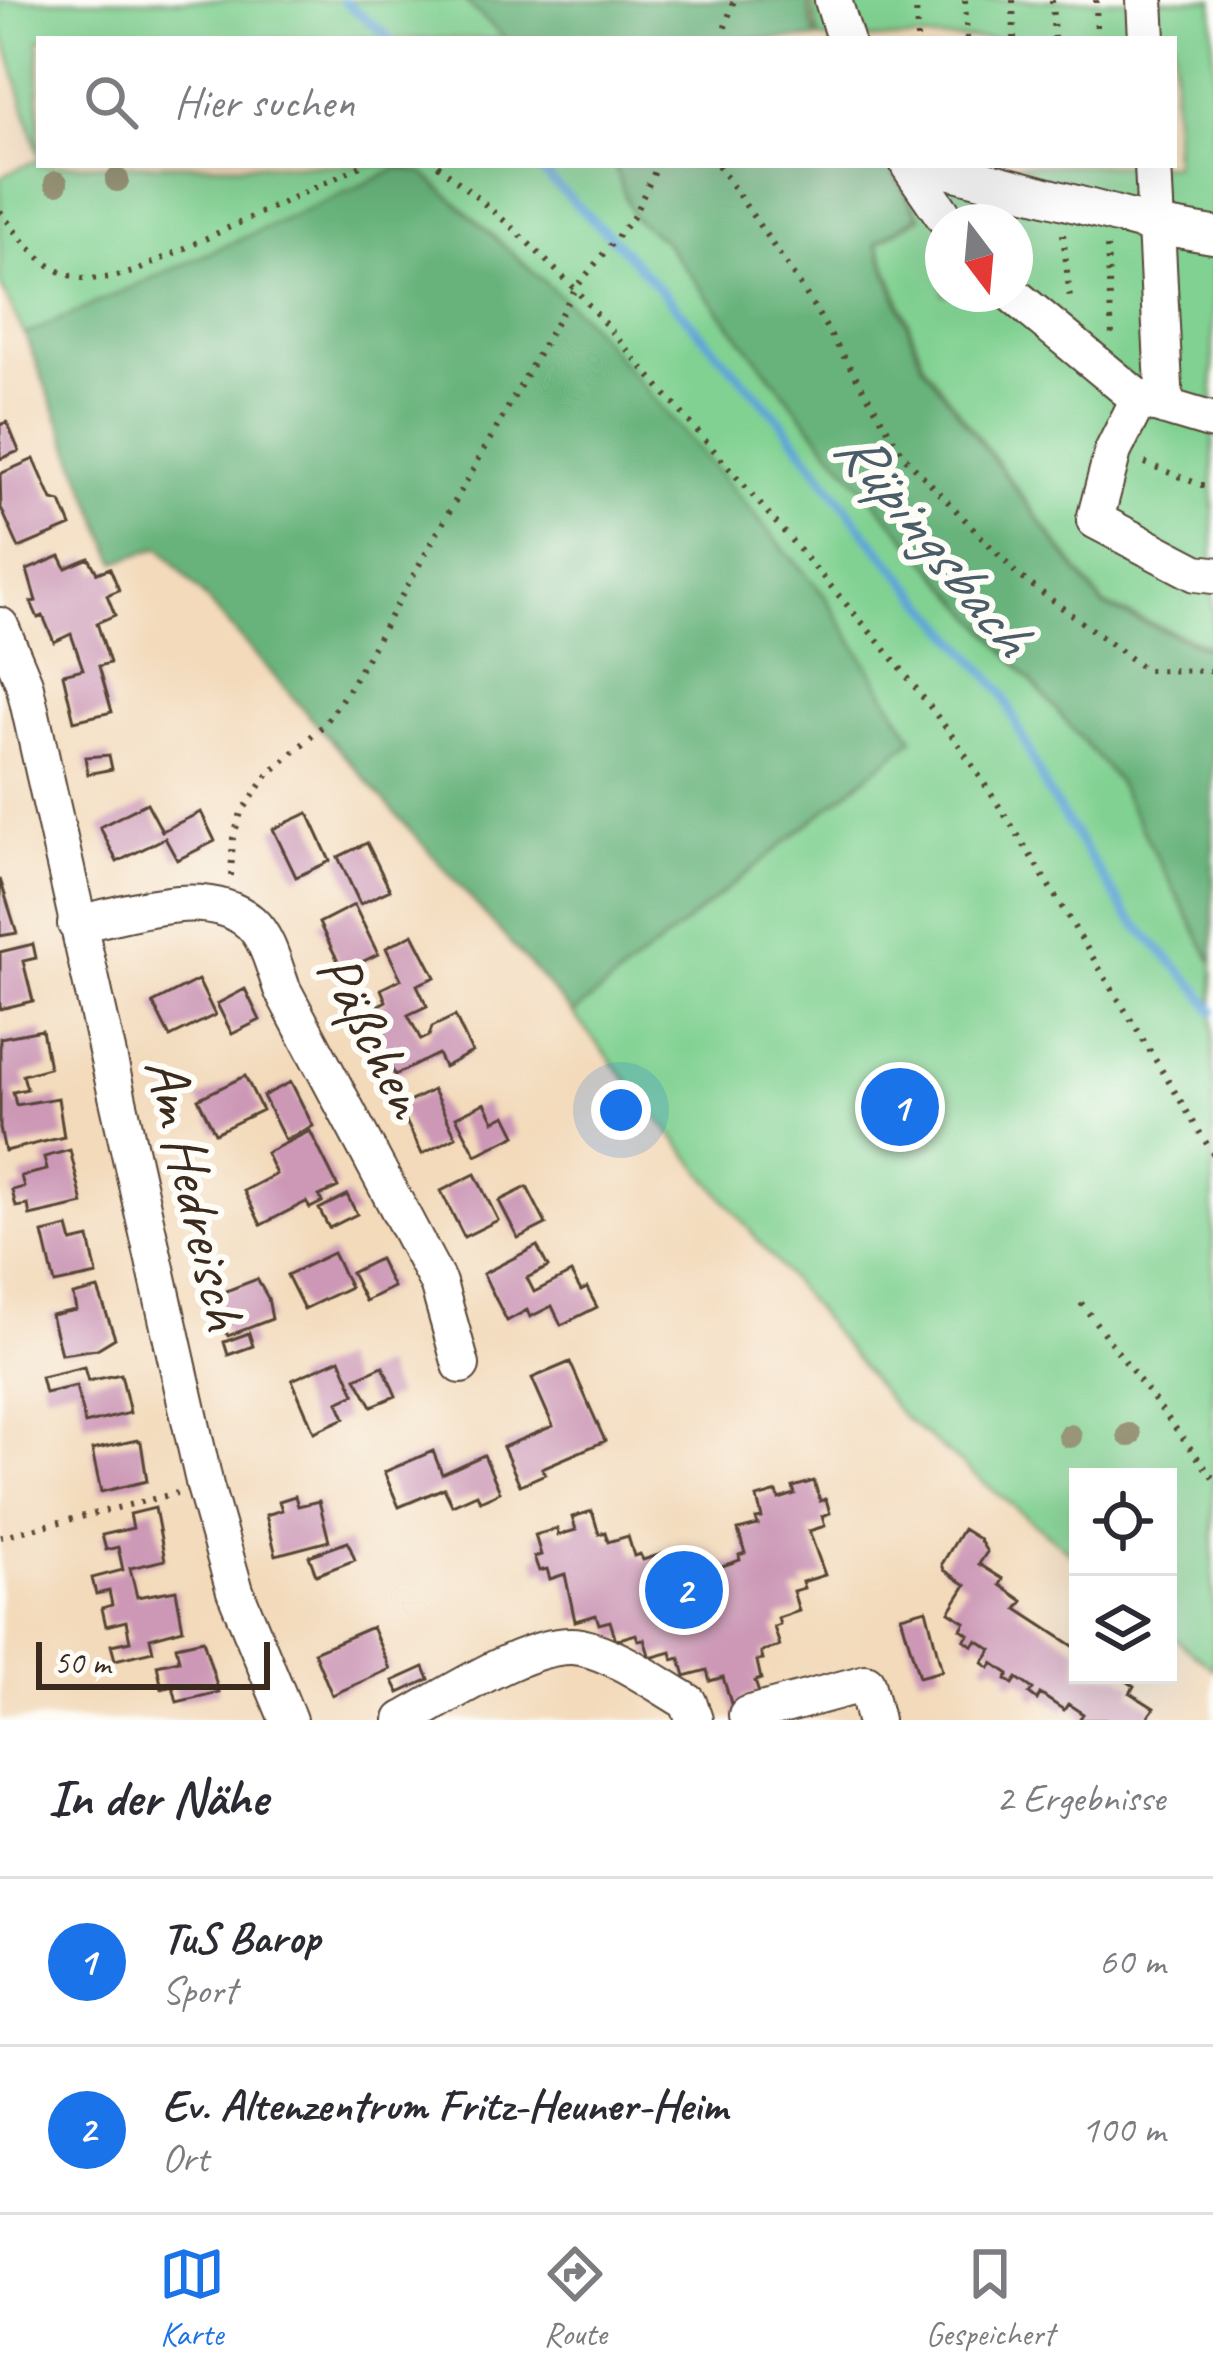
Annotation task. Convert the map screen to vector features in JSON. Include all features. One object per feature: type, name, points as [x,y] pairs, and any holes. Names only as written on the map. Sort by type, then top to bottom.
[{"type":"street","points":[[833,0],[844,36]]},
{"type":"street","points":[[1145,0],[1147,36]]},
{"type":"street","points":[[911,168],[936,204]]},
{"type":"street","points":[[941,168],[1213,235]]},
{"type":"street","points":[[1153,168],[1156,224],[1139,395],[1113,451],[1095,520],[1196,573],[1213,574]]},
{"type":"street","points":[[1032,312],[1139,395],[1213,422]]},
{"type":"street","name":"Am Hedreisch","points":[[0,626],[76,924],[205,1486],[235,1591],[288,1720]]},
{"type":"street","points":[[76,924],[194,903],[230,910]]},
{"type":"street","name":"Päßchen","points":[[230,910],[251,922],[266,944],[282,989],[438,1283],[460,1365]]},
{"type":"street","points":[[403,1720],[509,1665],[566,1646],[600,1653],[688,1702],[694,1720]]},
{"type":"street","points":[[738,1718],[866,1683],[875,1720]]},
{"type":"path","points":[[723,36],[734,0]]},
{"type":"path","points":[[916,0],[917,36]]},
{"type":"path","points":[[965,0],[967,36]]},
{"type":"path","points":[[1013,0],[1014,36]]},
{"type":"path","points":[[1052,0],[1054,36]]},
{"type":"path","points":[[1096,0],[1097,36]]},
{"type":"path","points":[[0,211],[50,267],[70,277],[102,280],[136,271],[357,168]]},
{"type":"path","points":[[442,168],[577,286],[896,662],[959,745],[1213,1154]]},
{"type":"path","points":[[230,910],[233,838],[241,813],[268,776],[325,724],[353,682],[577,286],[623,228],[656,168]]},
{"type":"path","points":[[720,168],[803,289],[904,456],[1018,575],[1146,670],[1213,671]]},
{"type":"path","points":[[1018,188],[1018,204]]},
{"type":"path","points":[[1059,199],[1075,347]]},
{"type":"path","points":[[1105,211],[1139,395]]},
{"type":"path","points":[[1113,451],[1201,485],[1213,484]]},
{"type":"path","points":[[1082,1303],[1213,1478]]},
{"type":"path","points":[[0,1538],[205,1486]]},
{"type":"green space","points":[[0,0],[464,0],[503,36],[36,36],[36,146],[0,23]]},
{"type":"green space","points":[[464,0],[807,0],[815,36],[503,36]]},
{"type":"green space","points":[[811,0],[1213,0],[1213,648],[1103,604],[925,366],[878,243],[921,217],[893,168],[1177,168],[1177,36],[819,36]]},
{"type":"green space","points":[[36,160],[36,168],[400,168],[25,335],[0,284],[0,177]]},
{"type":"green space","points":[[400,168],[615,168],[633,217],[663,240],[821,439],[1115,778],[1213,963],[1213,1669],[1177,1640],[1177,1468],[1069,1468],[1069,1552],[901,1415],[573,1014],[913,739],[824,595],[582,316],[423,173]]},
{"type":"green space","points":[[400,168],[423,173],[582,316],[824,595],[913,739],[573,1014],[160,547],[116,562],[25,335]]},
{"type":"green space","points":[[615,168],[891,168],[918,216],[876,243],[922,364],[1103,606],[1213,651],[1213,963],[1115,778],[821,439],[663,240],[633,217]]},
{"type":"building","points":[[7,422],[19,451],[0,459],[0,425]]},
{"type":"building","points":[[34,459],[52,500],[61,502],[71,526],[19,548],[1,508],[0,474]]},
{"type":"building","points":[[60,556],[66,568],[89,558],[97,573],[110,568],[119,590],[107,595],[115,615],[97,623],[110,663],[99,666],[112,712],[74,721],[63,674],[83,669],[71,634],[54,642],[43,616],[38,618],[27,570]]},
{"type":"building","points":[[109,755],[112,769],[88,774],[85,757]]},
{"type":"building","points":[[147,803],[162,831],[201,812],[215,841],[177,860],[165,838],[117,862],[100,827]]},
{"type":"building","points":[[308,813],[330,861],[296,877],[273,829]]},
{"type":"building","points":[[367,843],[390,890],[360,904],[338,857]]},
{"type":"building","points":[[0,879],[17,933],[0,936]]},
{"type":"building","points":[[354,905],[378,954],[343,971],[319,923]]},
{"type":"building","points":[[413,934],[435,977],[417,985],[427,1006],[408,1015],[421,1040],[432,1027],[455,1016],[472,1052],[444,1067],[438,1054],[395,1075],[364,1013],[386,1001],[381,989],[401,979],[386,948]]},
{"type":"building","points":[[33,944],[36,958],[23,961],[33,1001],[0,1009],[0,952]]},
{"type":"building","points":[[198,980],[215,1015],[170,1037],[153,1003]]},
{"type":"building","points":[[245,989],[260,1020],[232,1034],[217,1004]]},
{"type":"building","points":[[42,1030],[49,1068],[23,1075],[27,1089],[13,1092],[16,1105],[58,1098],[64,1137],[5,1151],[0,1128],[0,1038]]},
{"type":"building","points":[[245,1076],[262,1110],[215,1133],[198,1099]]},
{"type":"building","points":[[291,1082],[313,1126],[285,1140],[263,1096]]},
{"type":"building","points":[[433,1090],[456,1137],[422,1154],[399,1107]]},
{"type":"building","points":[[485,1103],[494,1121],[506,1115],[516,1135],[476,1155],[456,1117]]},
{"type":"building","points":[[310,1131],[338,1187],[319,1196],[322,1202],[310,1208],[306,1202],[261,1225],[244,1191],[276,1174],[266,1153]]},
{"type":"building","points":[[70,1150],[83,1204],[30,1216],[28,1205],[16,1207],[12,1190],[24,1187],[21,1176],[47,1170],[44,1157]]},
{"type":"building","points":[[475,1174],[498,1220],[464,1237],[441,1191]]},
{"type":"building","points":[[527,1187],[546,1224],[518,1238],[499,1201]]},
{"type":"building","points":[[347,1195],[357,1214],[329,1228],[319,1209]]},
{"type":"building","points":[[68,1227],[72,1242],[89,1238],[97,1275],[55,1284],[43,1233]]},
{"type":"building","points":[[537,1246],[548,1267],[527,1278],[534,1292],[571,1273],[597,1307],[561,1325],[552,1306],[530,1317],[527,1310],[507,1321],[483,1274]]},
{"type":"building","points":[[333,1253],[350,1287],[304,1309],[287,1275]]},
{"type":"building","points":[[379,1259],[393,1287],[365,1301],[351,1273]]},
{"type":"building","points":[[257,1279],[268,1298],[272,1319],[228,1336],[217,1317],[213,1296]]},
{"type":"building","points":[[98,1289],[115,1338],[97,1349],[61,1354],[51,1315],[76,1310],[73,1295]]},
{"type":"building","points":[[249,1333],[253,1346],[228,1355],[224,1342]]},
{"type":"building","points":[[340,1359],[355,1394],[338,1402],[345,1418],[314,1432],[292,1380]]},
{"type":"building","points":[[570,1362],[605,1441],[542,1468],[545,1474],[520,1485],[503,1447],[553,1426],[532,1378]]},
{"type":"building","points":[[383,1366],[396,1396],[372,1406],[356,1378]]},
{"type":"building","points":[[84,1367],[88,1381],[121,1374],[130,1413],[85,1424],[76,1386],[45,1393],[41,1377]]},
{"type":"building","points":[[137,1440],[147,1481],[101,1492],[92,1450]]},
{"type":"building","points":[[433,1451],[442,1474],[484,1455],[500,1492],[480,1501],[477,1494],[452,1505],[444,1488],[399,1507],[384,1472]]},
{"type":"building","points":[[814,1481],[830,1513],[822,1516],[825,1526],[809,1531],[825,1575],[802,1582],[804,1588],[793,1591],[799,1611],[778,1618],[780,1625],[774,1627],[780,1646],[761,1652],[763,1660],[757,1661],[759,1693],[741,1698],[749,1720],[736,1720],[723,1677],[710,1681],[707,1670],[685,1676],[680,1658],[673,1660],[671,1652],[650,1658],[644,1639],[638,1640],[636,1634],[616,1640],[610,1621],[599,1624],[596,1615],[575,1621],[565,1574],[550,1579],[547,1569],[539,1571],[534,1557],[541,1555],[535,1535],[576,1530],[572,1517],[592,1511],[599,1534],[605,1532],[608,1542],[628,1536],[634,1556],[640,1554],[643,1560],[662,1554],[669,1576],[698,1573],[702,1584],[722,1578],[719,1567],[740,1560],[739,1555],[745,1553],[738,1530],[758,1525],[756,1519],[762,1518],[757,1498],[777,1492],[779,1499],[795,1494],[793,1487]]},
{"type":"building","points":[[295,1496],[298,1506],[319,1501],[329,1541],[276,1555],[266,1515],[282,1510],[279,1501]]},
{"type":"building","points":[[155,1508],[165,1560],[130,1568],[137,1597],[176,1590],[183,1629],[150,1638],[153,1651],[115,1660],[111,1645],[130,1641],[126,1621],[106,1626],[102,1608],[112,1605],[109,1591],[96,1594],[92,1578],[123,1570],[118,1547],[106,1550],[102,1535],[133,1528],[130,1514]]},
{"type":"building","points":[[963,1529],[979,1539],[987,1552],[979,1564],[1003,1579],[1000,1585],[1023,1601],[1017,1609],[1069,1643],[1069,1684],[1131,1684],[1130,1693],[1154,1708],[1146,1720],[1079,1720],[1083,1714],[1068,1704],[1064,1710],[1040,1694],[1037,1700],[1029,1694],[1033,1689],[1017,1678],[1013,1684],[1006,1679],[1009,1674],[993,1663],[990,1668],[983,1663],[992,1650],[977,1640],[973,1646],[964,1640],[969,1634],[961,1629],[965,1622],[949,1612],[966,1585],[942,1564]]},
{"type":"building","points":[[348,1542],[355,1560],[316,1575],[309,1556]]},
{"type":"building","points":[[926,1609],[942,1671],[919,1677],[901,1616]]},
{"type":"building","points":[[372,1627],[390,1669],[332,1695],[314,1652]]},
{"type":"building","points":[[203,1640],[219,1692],[177,1702],[173,1686],[162,1689],[157,1665],[179,1660],[176,1646]]},
{"type":"building","points":[[424,1667],[429,1679],[399,1693],[393,1681]]},
{"type":"waterway","name":"Rüpingsbach","points":[[343,0],[387,36]]},
{"type":"waterway","name":"Rüpingsbach","points":[[538,168],[618,244],[781,421],[867,535],[1002,692],[1047,791],[1127,915],[1213,1011]]},
{"type":"place","name":"TuS Barop","points":[[900,1107]]},
{"type":"place","name":"Ev. Altenzentrum Fritz-Heuner-Heim","points":[[684,1590]]}]
